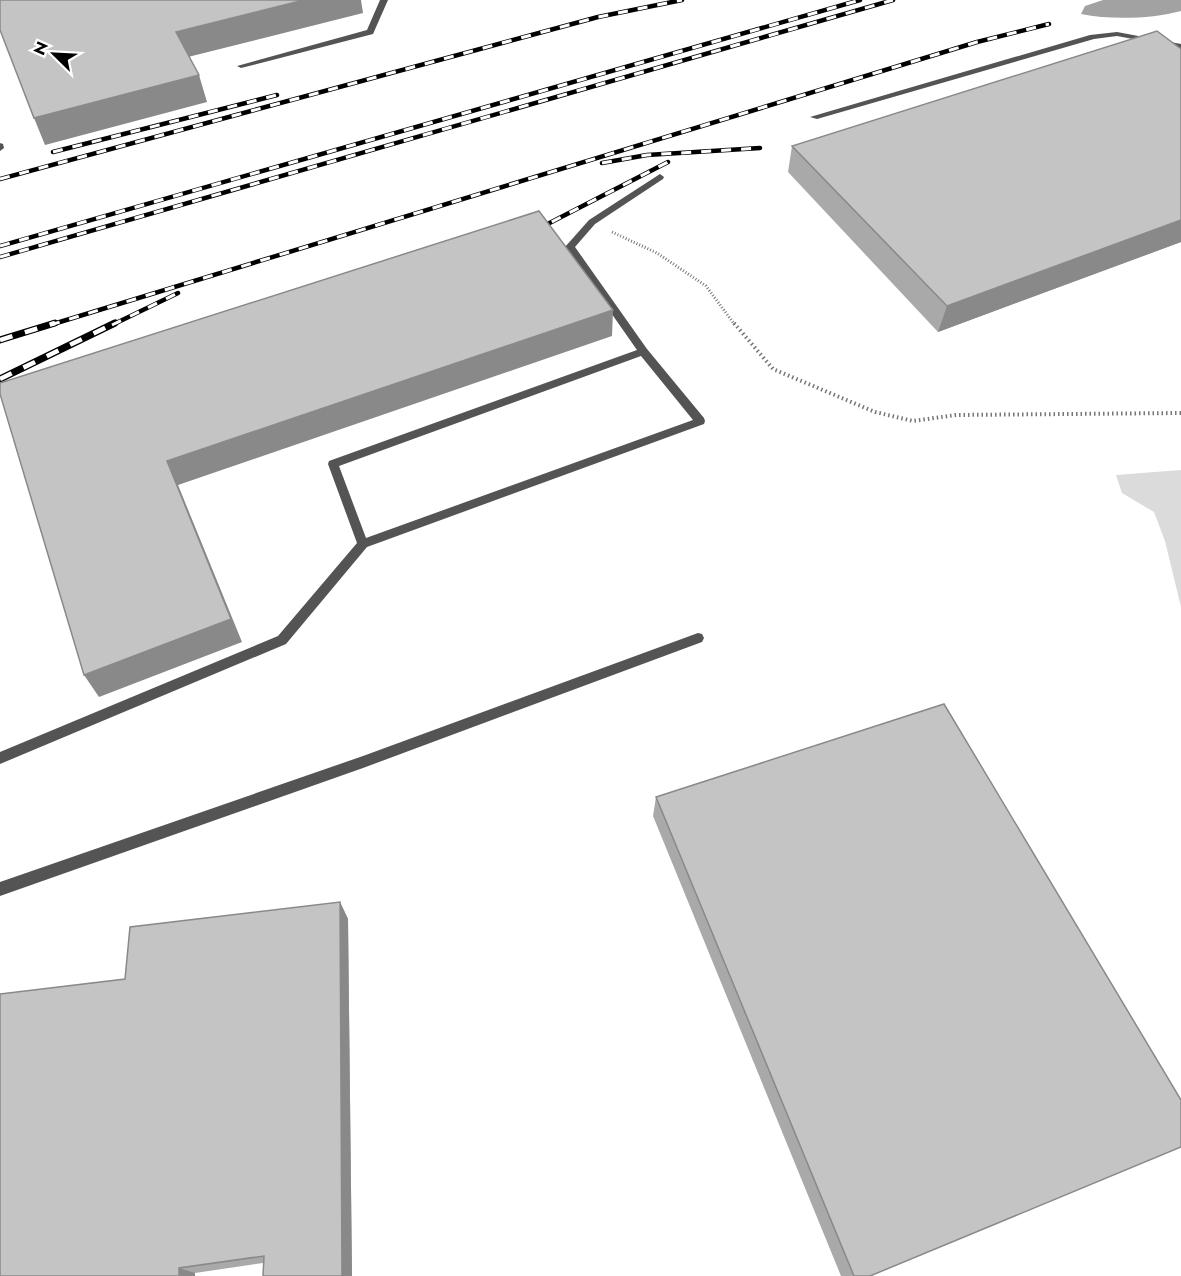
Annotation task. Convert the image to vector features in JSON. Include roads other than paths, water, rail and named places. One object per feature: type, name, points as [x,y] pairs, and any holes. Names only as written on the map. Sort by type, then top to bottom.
[{"type":"lane","points":[[241,66],[370,32],[384,0]]},
{"type":"lane","points":[[814,117],[1093,37],[1118,34],[1181,46]]},
{"type":"lane","points":[[0,758],[282,640],[363,544],[700,421],[644,351],[570,247],[592,222],[660,177]]},
{"type":"lane","points":[[363,544],[333,464],[644,351]]},
{"type":"lane","points":[[0,889],[363,762],[698,638]]},
{"type":"railway","points":[[0,179],[598,17],[682,0]]},
{"type":"railway","points":[[0,246],[860,0]]},
{"type":"railway","points":[[0,257],[893,0]]},
{"type":"railway","points":[[50,325],[977,42],[1049,24]]},
{"type":"railway","points":[[53,152],[277,95]]},
{"type":"railway","points":[[602,163],[647,155],[760,148]]},
{"type":"railway","points":[[534,231],[668,162]]},
{"type":"railway","points":[[112,325],[178,293]]},
{"type":"railway","points":[[0,340],[55,323]]},
{"type":"railway","points":[[0,379],[115,323]]}]
